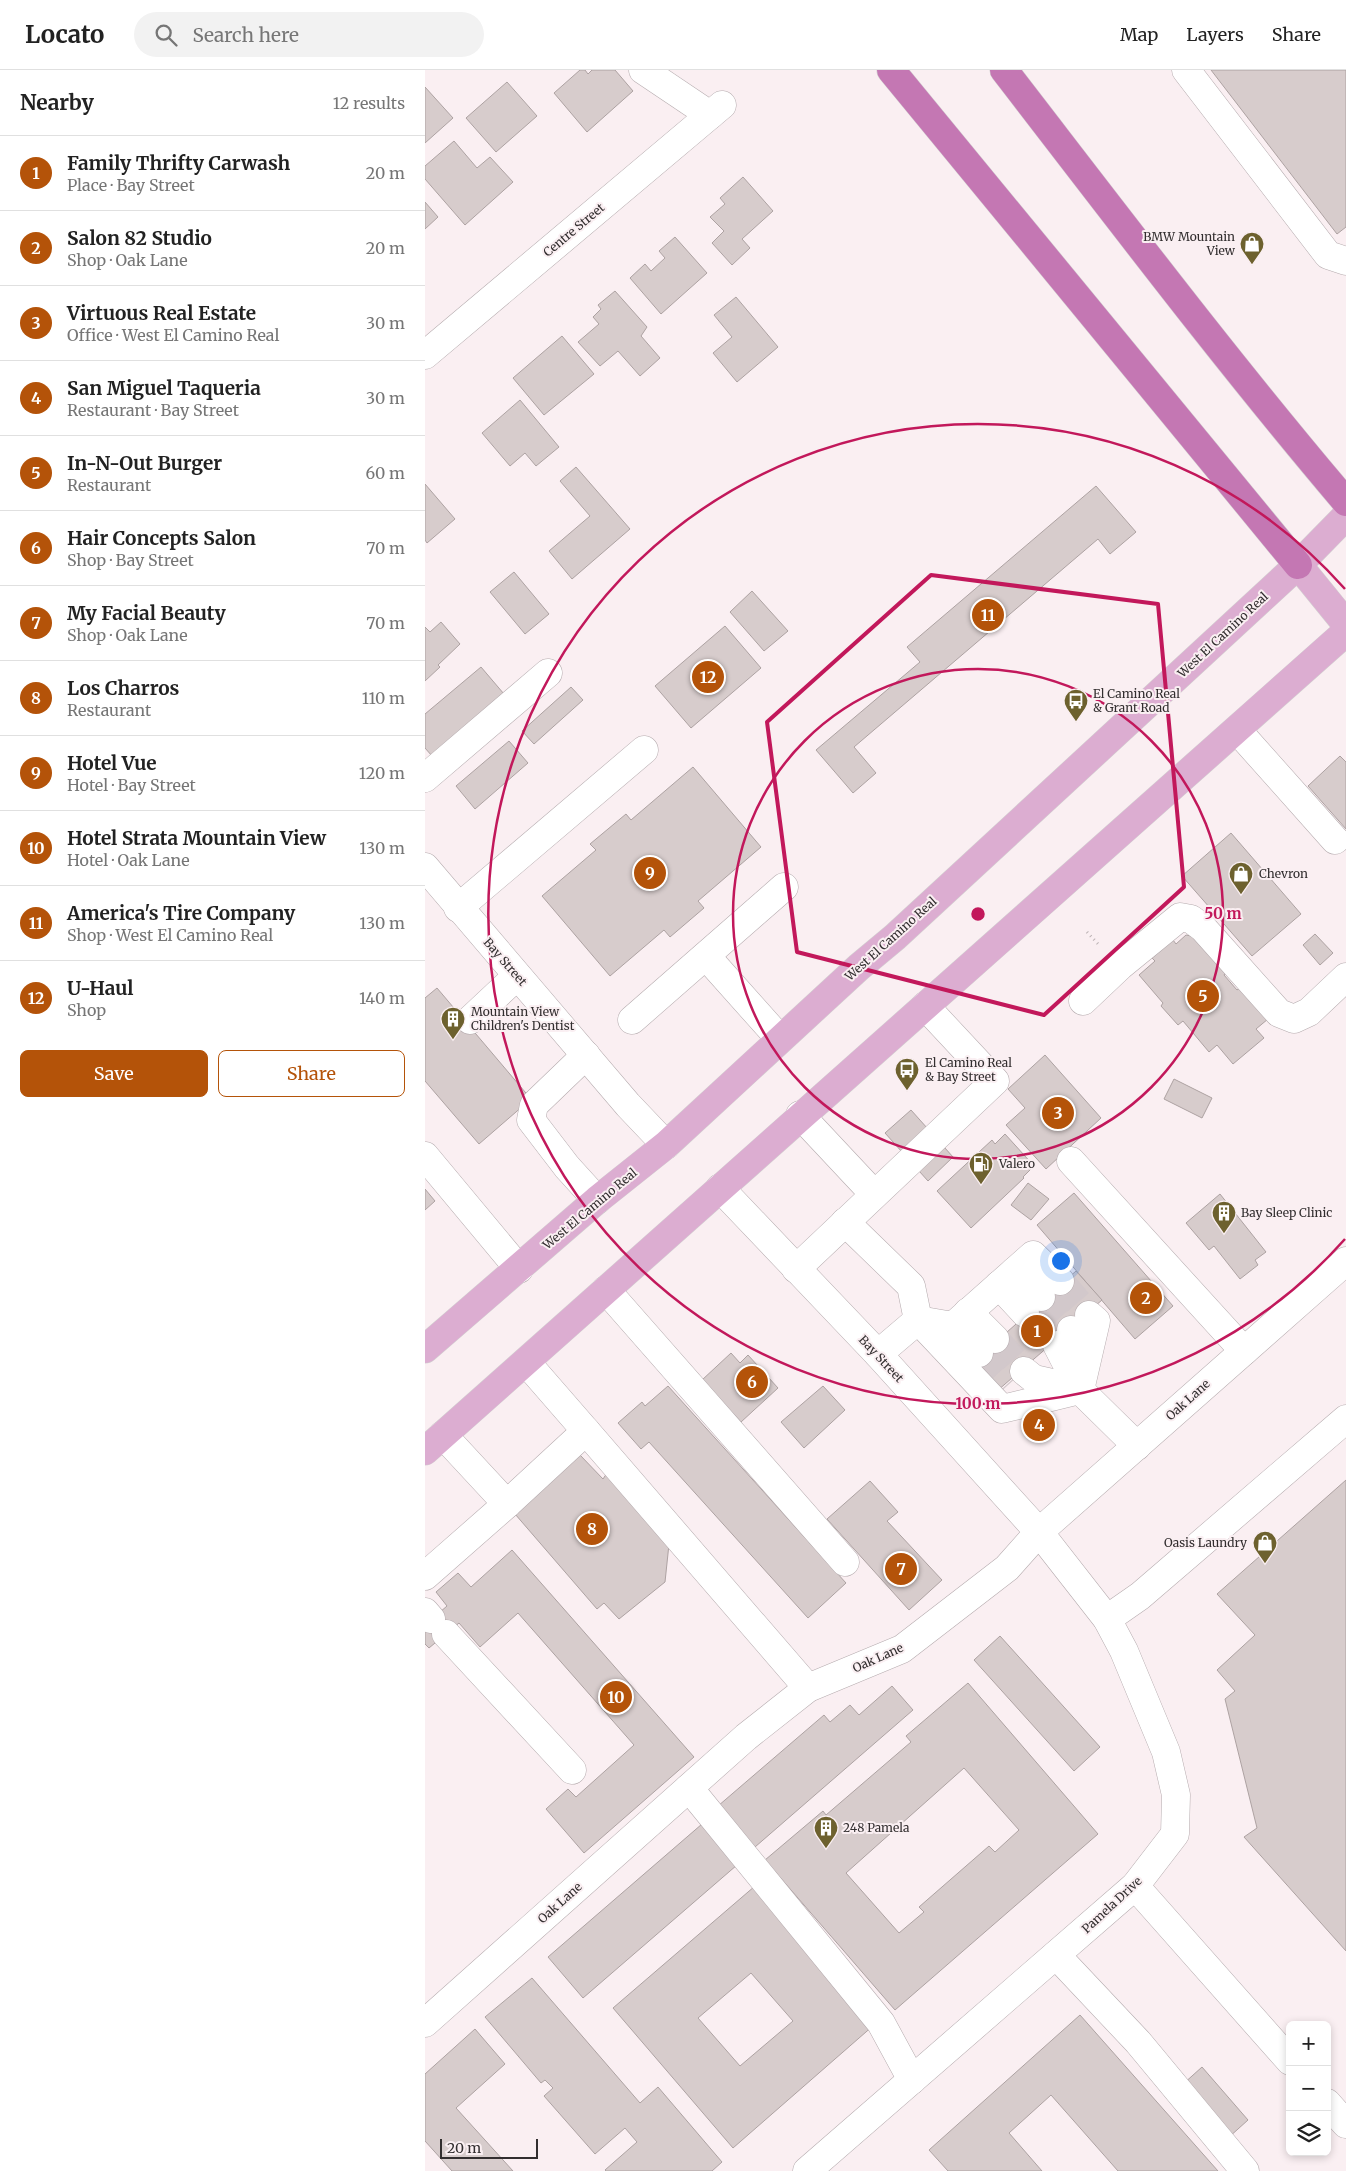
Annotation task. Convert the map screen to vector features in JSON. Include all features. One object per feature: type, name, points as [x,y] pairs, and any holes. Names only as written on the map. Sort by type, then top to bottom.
[{"type":"highway","points":[[891,70],[1298,565]]},
{"type":"highway","points":[[1004,70],[1137,242],[1310,460],[1346,502]]},
{"type":"main road","name":"West El Camino Real","points":[[425,1349],[597,1200],[665,1145],[859,967],[895,937],[1298,565],[1346,516]]},
{"type":"main road","points":[[1298,565],[1346,624]]},
{"type":"main road","points":[[434,1443],[1346,632]]},
{"type":"street","name":"Centre Street","points":[[425,355],[716,110],[643,70]]},
{"type":"street","points":[[1185,70],[1337,258]]},
{"type":"street","points":[[425,778],[548,673]]},
{"type":"street","points":[[1237,730],[1335,840]]},
{"type":"street","points":[[458,908],[644,750]]},
{"type":"street","name":"Bay Street","points":[[425,867],[628,1105],[665,1145]]},
{"type":"street","points":[[632,1020],[784,887]]},
{"type":"street","points":[[1083,1001],[1120,966],[1180,917],[1191,918],[1203,928],[1279,1013],[1294,1019],[1309,1012],[1346,977]]},
{"type":"street","points":[[706,956],[781,1039]]},
{"type":"street","points":[[470,1020],[517,976]]},
{"type":"street","points":[[796,1268],[995,1082],[925,1006]]},
{"type":"street","points":[[586,1055],[535,1105],[531,1120],[567,1167],[597,1200]]},
{"type":"street","points":[[800,1116],[874,1194]]},
{"type":"street","points":[[425,1156],[519,1269]]},
{"type":"street","points":[[1071,1160],[1244,1351]]},
{"type":"street","name":"Bay Street","points":[[720,1188],[877,1354],[1039,1532]]},
{"type":"street","points":[[845,1222],[911,1286],[917,1320],[1002,1409],[1080,1390]]},
{"type":"street","points":[[877,1354],[917,1320],[961,1319],[1007,1278],[1033,1255],[1042,1297],[1007,1278]]},
{"type":"street","name":"Oak Lane","points":[[425,2023],[746,1737],[808,1688],[902,1649],[1007,1568],[1039,1532],[1346,1262]]},
{"type":"street","points":[[606,1290],[845,1562]]},
{"type":"street","points":[[961,1319],[987,1346]]},
{"type":"street","points":[[1073,1330],[1079,1337],[1080,1390]]},
{"type":"street","points":[[526,1362],[808,1688]]},
{"type":"street","points":[[1016,1378],[1034,1379],[1080,1390],[1137,1446]]},
{"type":"street","points":[[1107,1619],[1140,1596],[1346,1418]]},
{"type":"street","points":[[425,1576],[586,1431]]},
{"type":"street","points":[[434,1443],[507,1504]]},
{"type":"street","name":"Pamela Drive","points":[[807,2171],[1135,1886],[1175,1834],[1176,1795],[1165,1752],[1124,1651],[1107,1619],[1039,1532]]},
{"type":"street","points":[[434,1622],[572,1770]]},
{"type":"street","points":[[689,1788],[881,2023],[912,2080]]},
{"type":"street","points":[[1135,1886],[1286,2056]]},
{"type":"street","points":[[1056,1955],[1138,2042],[1245,2171]]},
{"type":"street","points":[[1331,2107],[1346,2124]]},
{"type":"highlighted area","points":[[931,575],[1158,604],[1184,887],[1044,1015],[797,952],[767,722]]},
{"type":"building","points":[[580,70],[585,70],[588,74],[592,70],[615,70],[633,91],[587,132],[554,93]]},
{"type":"building","points":[[1211,70],[1346,70],[1346,227],[1337,234]]},
{"type":"building","points":[[507,82],[537,116],[496,152],[466,118]]},
{"type":"building","points":[[425,87],[453,118],[425,143]]},
{"type":"building","points":[[454,141],[477,168],[490,157],[513,182],[465,225],[425,179],[425,166]]},
{"type":"building","points":[[743,177],[773,211],[742,239],[750,248],[732,265],[712,243],[724,231],[710,217],[725,204],[720,198]]},
{"type":"building","points":[[425,202],[438,217],[425,229]]},
{"type":"building","points":[[675,237],[707,273],[661,314],[630,278],[645,264],[651,271],[665,258],[659,251]]},
{"type":"building","points":[[615,291],[647,327],[641,336],[660,358],[640,376],[618,351],[600,366],[578,342],[599,324],[593,317],[601,309],[598,305]]},
{"type":"building","points":[[736,297],[778,347],[737,382],[713,353],[732,337],[714,315]]},
{"type":"building","points":[[562,336],[594,374],[544,415],[513,378]]},
{"type":"building","points":[[520,400],[559,447],[536,466],[525,453],[510,466],[482,433]]},
{"type":"building","points":[[576,467],[630,529],[572,579],[549,551],[590,516],[560,481]]},
{"type":"building","points":[[425,484],[455,519],[427,543],[425,540]]},
{"type":"building","points":[[1096,486],[1136,532],[1110,554],[1098,539],[854,747],[876,773],[853,793],[816,750],[920,662],[907,647]]},
{"type":"building","points":[[514,572],[549,614],[525,634],[490,592]]},
{"type":"building","points":[[752,591],[788,631],[764,651],[730,612]]},
{"type":"building","points":[[441,622],[460,644],[438,665],[440,667],[425,681],[425,627],[430,632]]},
{"type":"building","points":[[725,626],[761,668],[691,728],[655,686]]},
{"type":"building","points":[[481,667],[504,694],[432,756],[425,748],[425,714]]},
{"type":"building","points":[[571,687],[583,700],[534,744],[522,731]]},
{"type":"building","points":[[509,741],[528,763],[475,809],[456,786]]},
{"type":"building","points":[[1340,756],[1346,762],[1346,829],[1308,786]]},
{"type":"building","points":[[693,767],[761,847],[698,901],[704,908],[670,937],[664,930],[610,976],[542,896],[596,850],[590,844],[626,814],[631,820]]},
{"type":"building","name":"Chevron","points":[[1231,833],[1301,914],[1252,956],[1182,876]]},
{"type":"building","points":[[1315,934],[1333,953],[1320,965],[1303,945]]},
{"type":"building","points":[[1186,935],[1196,937],[1226,972],[1224,975],[1237,990],[1241,987],[1268,1019],[1256,1029],[1264,1038],[1233,1064],[1217,1045],[1209,1052],[1183,1021],[1178,1025],[1161,1006],[1163,1003],[1139,975],[1155,961],[1152,958],[1173,940],[1176,944]]},
{"type":"building","name":"Mountain View Children's Dentist","points":[[437,988],[531,1099],[479,1144],[425,1081],[425,998]]},
{"type":"building","points":[[1045,1055],[1101,1118],[1046,1169],[1006,1125],[1025,1108],[1008,1089]]},
{"type":"building","points":[[1174,1079],[1212,1098],[1202,1118],[1164,1099]]},
{"type":"building","points":[[911,1110],[953,1157],[928,1181],[885,1133]]},
{"type":"building","name":"Valero","points":[[1005,1134],[1034,1166],[1024,1178],[971,1228],[937,1191],[992,1140],[995,1144]]},
{"type":"building","points":[[1028,1183],[1049,1199],[1031,1220],[1011,1205]]},
{"type":"building","points":[[425,1189],[435,1201],[425,1210]]},
{"type":"building","points":[[1074,1193],[1173,1306],[1135,1339],[1037,1225]]},
{"type":"building","name":"Bay Sleep Clinic","points":[[1220,1194],[1266,1252],[1255,1260],[1258,1265],[1240,1279],[1214,1246],[1209,1250],[1186,1223]]},
{"type":"building","points":[[1076,1271],[1102,1300],[997,1391],[972,1363]]},
{"type":"building","points":[[731,1353],[740,1363],[748,1355],[778,1388],[741,1422],[702,1380]]},
{"type":"building","points":[[668,1386],[846,1583],[808,1618],[649,1442],[641,1449],[618,1423],[642,1402],[645,1406]]},
{"type":"building","points":[[823,1386],[845,1410],[804,1448],[781,1422]]},
{"type":"building","points":[[580,1455],[603,1479],[607,1473],[669,1544],[665,1582],[619,1619],[604,1603],[597,1609],[515,1514]]},
{"type":"building","points":[[1346,1480],[1346,1951],[1244,1837],[1257,1828],[1225,1699],[1235,1691],[1217,1670],[1255,1635],[1217,1594]]},
{"type":"building","points":[[870,1481],[898,1512],[887,1521],[942,1580],[909,1610],[827,1519]]},
{"type":"building","points":[[512,1550],[694,1757],[584,1853],[546,1809],[568,1789],[576,1797],[634,1745],[518,1613],[480,1647],[459,1623],[429,1648],[425,1644],[425,1625],[447,1606],[436,1592],[458,1573],[471,1587]]},
{"type":"building","points":[[1000,1636],[1100,1747],[1074,1771],[974,1660]]},
{"type":"building","name":"248 Pamela","points":[[968,1683],[1098,1834],[895,2010],[765,1860],[823,1811],[826,1815],[911,1742],[906,1736]],"holes":[[[964,1768],[1019,1830],[995,1852],[989,1846],[919,1907],[924,1912],[899,1933],[846,1873]]]},
{"type":"building","points":[[892,1686],[913,1710],[755,1847],[718,1806],[824,1715],[830,1722],[850,1705],[859,1715]]},
{"type":"building","points":[[702,1824],[737,1865],[583,1998],[548,1957]]},
{"type":"building","points":[[755,1886],[874,2025],[733,2148],[613,2008]],"holes":[[[751,1973],[793,2021],[740,2066],[698,2018]]]},
{"type":"building","points":[[532,1978],[640,2103],[658,2087],[722,2162],[712,2171],[606,2171],[637,2142],[625,2128],[595,2154],[544,2096],[553,2088],[545,2080],[541,2083],[485,2017]]},
{"type":"building","points":[[1080,2015],[1218,2171],[1118,2171],[1051,2095],[1009,2133],[1042,2171],[948,2171],[929,2150]]},
{"type":"building","points":[[475,2029],[505,2064],[456,2108],[513,2171],[452,2171],[425,2141],[425,2074]]},
{"type":"building","points":[[1202,2067],[1248,2120],[1228,2138],[1182,2085]]},
{"type":"tunnel","points":[[1060,1281],[1089,1315]]},
{"type":"tunnel","points":[[1041,1297],[1071,1330]]},
{"type":"tunnel","points":[[1025,1313],[1057,1345]]},
{"type":"tunnel","points":[[995,1339],[1024,1371]]},
{"type":"tunnel","points":[[979,1353],[1008,1385]]},
{"type":"place","name":"BMW Mountain View","points":[[1252,265]]},
{"type":"place","name":"America's Tire Company","points":[[988,615]]},
{"type":"place","name":"U-Haul","points":[[708,677]]},
{"type":"place","name":"El Camino Real & Grant Road","points":[[1076,722]]},
{"type":"place","name":"Hotel Vue","points":[[650,873]]},
{"type":"place","name":"Chevron","points":[[1241,895]]},
{"type":"place","name":"In-N-Out Burger","points":[[1203,996]]},
{"type":"place","name":"Mountain View Children's Dentist","points":[[453,1040]]},
{"type":"place","name":"El Camino Real & Bay Street","points":[[907,1091]]},
{"type":"place","name":"Virtuous Real Estate","points":[[1058,1113]]},
{"type":"place","name":"Valero","points":[[981,1185]]},
{"type":"place","name":"Bay Sleep Clinic","points":[[1224,1234]]},
{"type":"place","name":"Salon 82 Studio","points":[[1146,1298]]},
{"type":"place","name":"Family Thrifty Carwash","points":[[1037,1331]]},
{"type":"place","name":"Hair Concepts Salon","points":[[752,1382]]},
{"type":"place","name":"San Miguel Taqueria","points":[[1039,1425]]},
{"type":"place","name":"Los Charros","points":[[592,1529]]},
{"type":"place","name":"Oasis Laundry","points":[[1265,1564]]},
{"type":"place","name":"My Facial Beauty","points":[[901,1569]]},
{"type":"place","name":"Hotel Strata Mountain View","points":[[616,1697]]},
{"type":"place","name":"248 Pamela","points":[[826,1849]]}]
